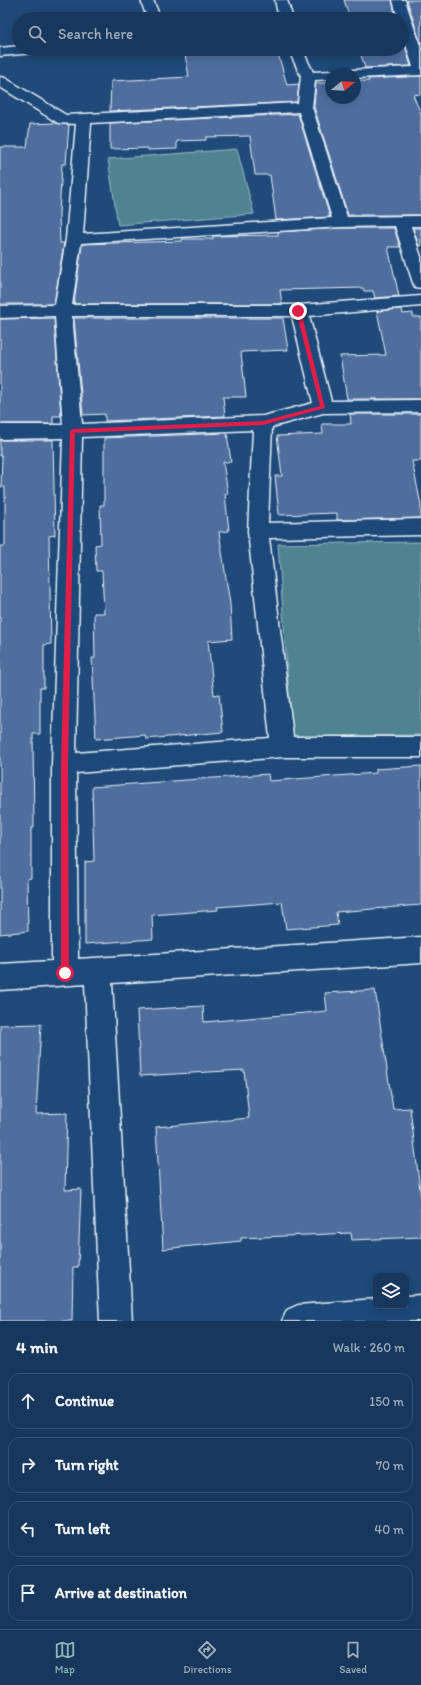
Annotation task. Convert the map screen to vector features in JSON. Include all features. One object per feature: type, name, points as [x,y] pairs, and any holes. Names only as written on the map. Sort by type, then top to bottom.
[{"type":"street","points":[[147,0],[151,12]]},
{"type":"street","points":[[281,0],[284,12]]},
{"type":"street","points":[[399,0],[403,12]]},
{"type":"street","points":[[361,74],[421,71],[409,32]]},
{"type":"street","points":[[0,52],[12,51]]},
{"type":"street","points":[[298,56],[308,76],[305,107],[341,222]]},
{"type":"street","points":[[308,76],[325,75]]},
{"type":"street","points":[[0,81],[63,120],[305,107]]},
{"type":"street","points":[[65,973],[64,764],[73,431],[63,310],[74,239],[84,119]]},
{"type":"street","points":[[74,239],[341,222],[421,220]]},
{"type":"street","points":[[401,221],[421,283]]},
{"type":"street","points":[[0,312],[63,310],[298,311],[421,301]]},
{"type":"street","points":[[298,311],[323,407]]},
{"type":"street","points":[[0,432],[73,431],[263,423],[323,407],[421,406]]},
{"type":"street","points":[[263,423],[258,531],[283,747]]},
{"type":"street","points":[[258,531],[421,527]]},
{"type":"street","points":[[64,764],[283,747],[421,747]]},
{"type":"street","points":[[0,977],[421,950]]},
{"type":"street","points":[[98,971],[116,1321]]},
{"type":"street","points":[[298,1321],[421,1310]]},
{"type":"green space","points":[[237,149],[254,214],[118,225],[108,159]]},
{"type":"green space","points":[[421,542],[421,735],[292,737],[278,544]]},
{"type":"building","points":[[344,0],[392,0],[395,12],[348,12]]},
{"type":"building","points":[[407,0],[421,0],[421,44]]},
{"type":"building","points":[[185,56],[279,56],[287,85],[299,84],[297,102],[110,111],[111,81],[189,77]]},
{"type":"building","points":[[361,56],[408,56],[411,66],[365,68]]},
{"type":"building","points":[[421,76],[421,94],[413,95],[421,114],[421,215],[348,215],[314,107],[316,83],[325,83],[325,104],[361,104],[361,81],[369,81],[368,79]]},
{"type":"building","points":[[298,114],[330,217],[276,220],[270,175],[255,175],[250,136],[206,137],[206,140],[177,141],[177,149],[110,149],[110,123]]},
{"type":"building","points":[[55,123],[69,125],[66,164],[62,164],[59,214],[60,243],[64,243],[54,304],[0,304],[0,147],[27,147],[30,124]]},
{"type":"building","points":[[341,228],[394,228],[400,247],[388,247],[399,296],[375,298],[373,291],[364,291],[363,288],[280,290],[282,304],[74,304],[82,244],[182,241],[182,239],[213,239],[213,236],[278,235],[278,232]]},
{"type":"building","points":[[413,228],[421,228],[421,246],[419,246]]},
{"type":"building","points":[[402,309],[403,314],[413,313],[413,317],[421,317],[421,399],[347,399],[340,356],[386,355],[377,311]]},
{"type":"building","points":[[54,318],[61,416],[53,416],[53,424],[0,424],[0,319]]},
{"type":"building","points":[[74,318],[283,318],[288,350],[241,352],[246,397],[223,397],[225,416],[105,421],[105,414],[83,415]]},
{"type":"building","points":[[350,414],[421,414],[421,461],[412,461],[421,505],[421,518],[337,520],[337,513],[279,515],[275,476],[282,476],[277,436],[323,434],[322,424],[351,424]]},
{"type":"building","points":[[227,433],[231,462],[223,462],[228,494],[225,494],[229,531],[219,532],[230,604],[232,639],[208,641],[214,695],[219,694],[223,732],[146,739],[145,735],[96,739],[92,658],[95,658],[94,613],[104,613],[102,571],[96,571],[95,545],[101,544],[100,505],[104,505],[104,438]]},
{"type":"building","points":[[0,440],[53,440],[55,535],[49,536],[51,644],[44,645],[44,688],[40,688],[40,734],[33,734],[34,828],[31,828],[31,878],[27,879],[28,931],[0,934],[0,546],[5,546],[5,487],[1,487],[2,456],[0,456]]},
{"type":"building","points":[[421,766],[421,905],[336,912],[338,925],[286,929],[282,902],[217,907],[218,910],[152,915],[153,939],[85,944],[85,862],[94,861],[92,787],[268,774],[269,781],[376,773],[376,769]]},
{"type":"building","points":[[375,990],[393,1109],[410,1108],[421,1198],[421,1237],[352,1240],[351,1233],[241,1238],[241,1241],[163,1249],[156,1127],[249,1118],[244,1070],[140,1076],[137,1010],[203,1006],[204,1022],[327,1011],[325,993]]},
{"type":"building","points":[[41,1024],[36,1114],[67,1113],[65,1190],[81,1189],[78,1267],[73,1267],[72,1321],[0,1321],[0,1025]]},
{"type":"route","points":[[65,973],[64,764],[73,431],[263,423],[323,407],[298,311]]}]
